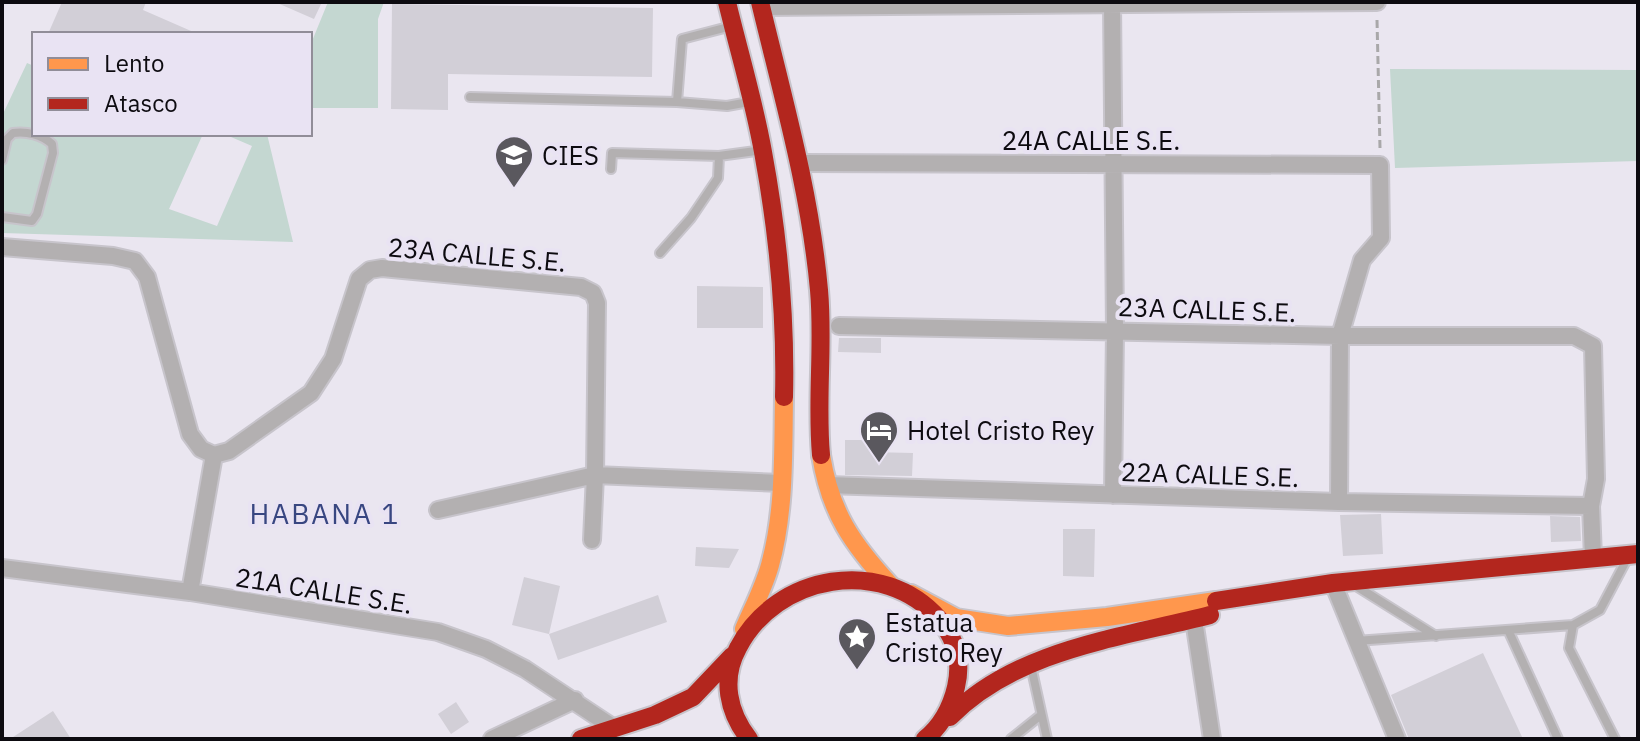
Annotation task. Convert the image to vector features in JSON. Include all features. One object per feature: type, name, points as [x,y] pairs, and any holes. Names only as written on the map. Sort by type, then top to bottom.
[{"type":"main road","points":[[727,2],[763,150],[782,281],[785,341],[782,483],[777,529],[770,566],[728,673],[729,699],[738,726],[749,739]]},
{"type":"main road","points":[[760,4],[801,163],[820,299],[820,449],[827,485],[843,526],[858,549],[891,586]]},
{"type":"main road","points":[[581,739],[655,715],[693,697],[767,608],[807,587],[851,580],[877,582],[911,594],[956,618],[1008,626],[1107,617],[1340,582],[1634,554]]},
{"type":"main road","points":[[928,737],[973,694],[1031,665],[1307,588]]},
{"type":"main road","points":[[911,594],[947,629],[959,662],[955,694],[928,737]]},
{"type":"street","points":[[760,4],[1377,3]]},
{"type":"street","points":[[1112,4],[1113,495]]},
{"type":"street","name":"24A CALLE S.E.","points":[[801,163],[1380,165]]},
{"type":"street","points":[[1339,502],[1340,336],[1362,260],[1381,238],[1380,165]]},
{"type":"street","points":[[2,247],[113,256],[135,261],[147,277],[190,434],[201,449],[214,455],[190,592]]},
{"type":"street","name":"23A CALLE S.E.","points":[[214,455],[229,451],[311,393],[333,359],[359,279],[370,270],[382,268],[581,287],[593,293],[597,303],[595,475]]},
{"type":"street","name":"23A CALLE S.E.","points":[[839,326],[1340,336],[1574,336],[1593,346],[1596,479],[1591,506]]},
{"type":"street","points":[[438,510],[595,475],[782,483]]},
{"type":"street","points":[[592,540],[595,475]]},
{"type":"street","name":"22A CALLE S.E.","points":[[827,485],[1339,502],[1591,506]]},
{"type":"street","points":[[1591,506],[1593,558]]},
{"type":"street","name":"21A CALLE S.E.","points":[[2,568],[190,592],[438,632],[486,649],[575,700],[614,728]]},
{"type":"street","points":[[1340,582],[1355,641],[1397,739]]},
{"type":"street","points":[[1194,620],[1212,739]]},
{"type":"street","points":[[492,739],[575,700]]},
{"type":"lane","points":[[677,102],[682,39],[733,26]]},
{"type":"lane","points":[[470,97],[727,106],[753,102]]},
{"type":"lane","points":[[2,160],[7,139],[13,133],[32,135]]},
{"type":"lane","points":[[3,218],[32,221],[37,214],[53,153],[52,144],[37,136]]},
{"type":"lane","points":[[611,169],[612,153],[719,156],[763,150]]},
{"type":"lane","points":[[660,253],[691,218],[718,178],[719,156]]},
{"type":"lane","points":[[1355,641],[1573,625],[1600,610],[1634,554]]},
{"type":"lane","points":[[1340,582],[1437,636]]},
{"type":"lane","points":[[1573,625],[1569,648],[1615,739]]},
{"type":"lane","points":[[1509,632],[1558,739]]},
{"type":"lane","points":[[1031,665],[1047,739]]},
{"type":"lane","points":[[1011,739],[1041,715]]},
{"type":"path","points":[[1377,3],[1380,165]]},
{"type":"shaded area","points":[[328,2],[384,2],[378,19],[378,108],[312,108],[312,41]]},
{"type":"shaded area","points":[[27,63],[32,65],[32,136],[202,136],[169,209],[217,226],[252,146],[229,136],[267,136],[293,242],[2,233],[2,116]]},
{"type":"shaded area","points":[[1390,69],[1638,70],[1638,161],[1395,168]]},
{"type":"building","points":[[62,2],[146,2],[143,10],[193,32],[49,32]]},
{"type":"building","points":[[275,2],[322,2],[314,19]]},
{"type":"building","points":[[392,4],[653,8],[652,77],[448,74],[448,110],[391,109]]},
{"type":"building","points":[[697,286],[763,287],[763,328],[697,328]]},
{"type":"building","points":[[839,338],[881,338],[881,353],[838,352]]},
{"type":"building","name":"Hotel Cristo Rey","points":[[845,440],[870,440],[870,452],[913,453],[912,476],[845,475]]},
{"type":"building","points":[[1381,514],[1383,554],[1343,556],[1340,515]]},
{"type":"building","points":[[1550,516],[1580,517],[1581,541],[1551,542]]},
{"type":"building","points":[[1063,529],[1095,529],[1094,577],[1063,576]]},
{"type":"building","points":[[696,547],[739,549],[729,568],[695,566]]},
{"type":"building","points":[[524,577],[560,586],[549,634],[512,625]]},
{"type":"building","points":[[658,595],[667,622],[558,660],[549,634]]},
{"type":"building","points":[[1483,653],[1523,739],[1409,739],[1391,695]]},
{"type":"building","points":[[456,702],[469,722],[451,734],[438,714]]},
{"type":"building","points":[[53,711],[71,739],[10,739]]},
{"type":"traffic: slow","points":[[744,629],[765,581],[775,545],[782,481],[784,397]]},
{"type":"traffic: slow","points":[[821,455],[830,494],[845,526],[891,586]]},
{"type":"traffic: slow","points":[[911,594],[956,618],[1008,626],[1107,617],[1216,601]]},
{"type":"traffic: jam","points":[[727,2],[755,114],[773,213],[782,304],[784,397]]},
{"type":"traffic: jam","points":[[760,2],[795,145],[815,253],[821,331],[821,455]]},
{"type":"traffic: jam","points":[[1216,601],[1333,583],[1638,554]]},
{"type":"traffic: jam","points":[[749,739],[736,718],[728,683],[738,648],[755,623],[778,603],[804,589],[832,582],[861,581],[889,586],[916,599],[939,619],[950,635],[958,660],[954,695],[941,722],[925,739]]},
{"type":"traffic: jam","points":[[950,717],[977,694],[1038,661],[1106,639],[1210,615]]},
{"type":"traffic: jam","points":[[581,739],[655,715],[693,697],[732,656]]},
{"type":"place","name":"CIES","points":[[514,189]]},
{"type":"place","name":"Hotel Cristo Rey","points":[[879,464]]},
{"type":"place","name":"Estatua Cristo Rey","points":[[857,671]]},
{"type":"district","name":"HABANA 1","points":[[325,513]]}]
